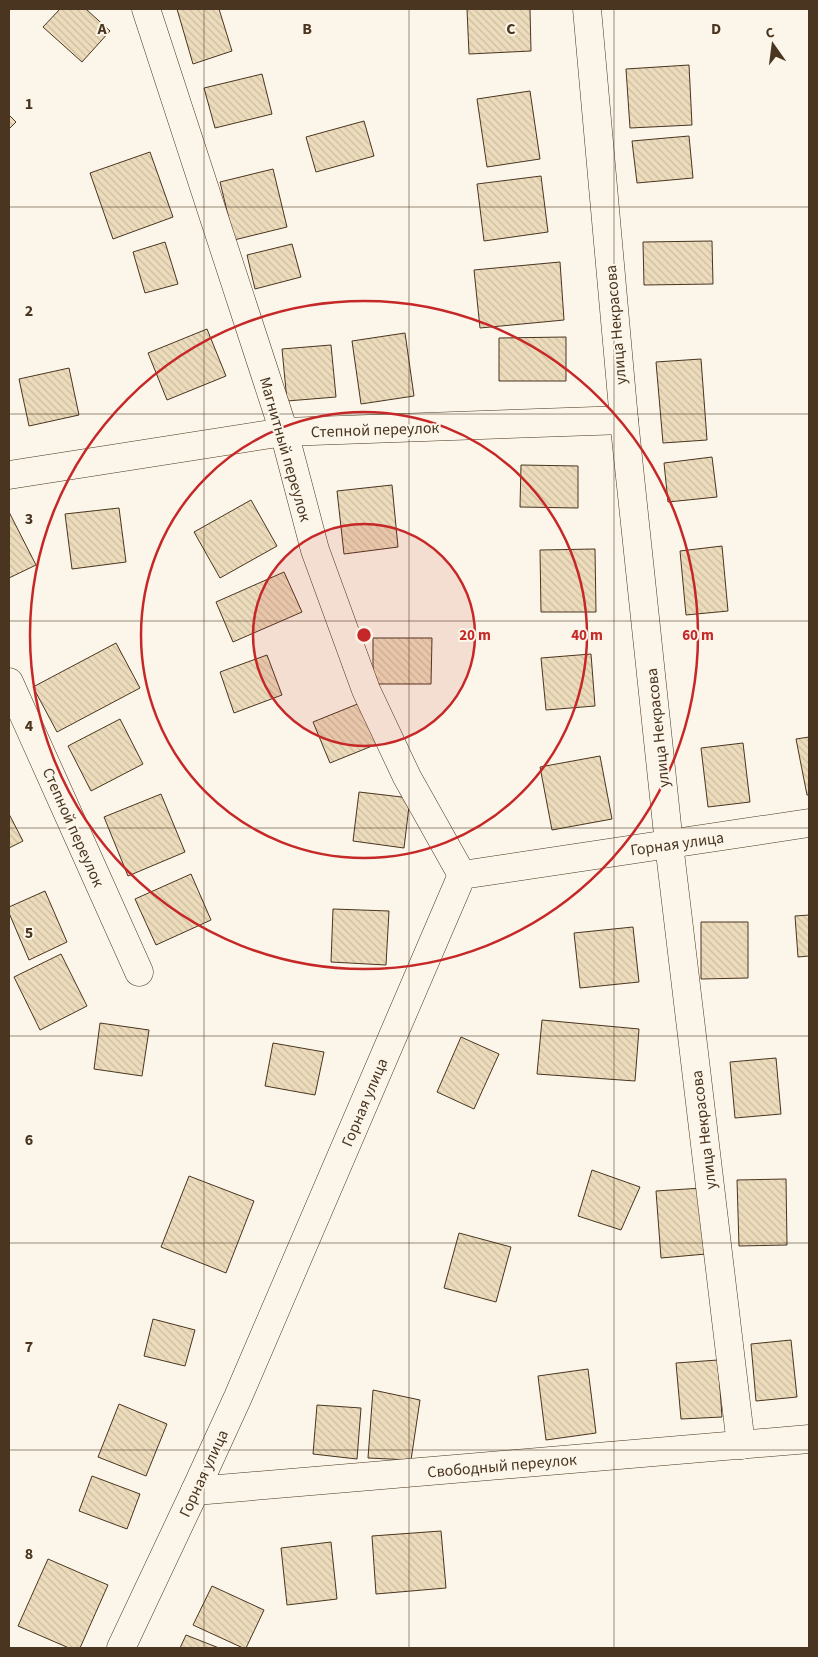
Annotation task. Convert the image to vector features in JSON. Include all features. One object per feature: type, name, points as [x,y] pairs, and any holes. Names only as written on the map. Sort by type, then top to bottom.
[{"type":"street","name":"Магнитный переулок","points":[[146,9],[284,432],[315,550],[366,690],[407,777],[462,875]]},
{"type":"street","name":"улица Некрасова","points":[[587,9],[624,420],[669,844],[741,1445]]},
{"type":"street","name":"Степной переулок","points":[[9,475],[284,432],[624,420]]},
{"type":"street","name":"Степной переулок","points":[[9,682],[139,972]]},
{"type":"street","name":"Горная улица","points":[[121,1648],[238,1397],[462,875],[809,824]]},
{"type":"street","name":"Свободный переулок","points":[[195,1491],[809,1439]]},
{"type":"building","points":[[60,9],[86,9],[110,31],[82,62],[43,27]]},
{"type":"building","points":[[177,9],[219,9],[232,51],[193,64]]},
{"type":"building","points":[[467,9],[530,9],[531,51],[469,54]]},
{"type":"building","points":[[689,65],[692,125],[630,128],[626,69]]},
{"type":"building","points":[[262,74],[272,114],[215,128],[204,88]]},
{"type":"building","points":[[530,91],[540,159],[487,167],[477,99]]},
{"type":"building","points":[[9,115],[16,122],[9,129]]},
{"type":"building","points":[[364,121],[374,156],[316,172],[306,137]]},
{"type":"building","points":[[689,136],[693,178],[637,183],[632,141]]},
{"type":"building","points":[[150,152],[173,217],[113,239],[90,173]]},
{"type":"building","points":[[273,169],[287,227],[234,240],[220,182]]},
{"type":"building","points":[[541,176],[548,232],[484,241],[477,184]]},
{"type":"building","points":[[712,241],[713,284],[644,285],[643,242]]},
{"type":"building","points":[[165,242],[178,284],[145,293],[133,252]]},
{"type":"building","points":[[292,244],[301,277],[255,289],[247,255]]},
{"type":"building","points":[[560,262],[564,320],[480,328],[474,270]]},
{"type":"building","points":[[207,329],[226,376],[167,400],[148,353]]},
{"type":"building","points":[[405,333],[414,396],[361,404],[352,341]]},
{"type":"building","points":[[566,337],[566,381],[499,381],[499,338]]},
{"type":"building","points":[[331,345],[336,397],[287,401],[282,349]]},
{"type":"building","points":[[701,359],[707,440],[663,443],[656,362]]},
{"type":"building","points":[[69,368],[79,415],[29,426],[19,379]]},
{"type":"building","points":[[712,457],[717,497],[668,502],[664,463]]},
{"type":"building","points":[[521,465],[578,466],[578,508],[520,507]]},
{"type":"building","points":[[392,485],[398,547],[344,554],[337,491]]},
{"type":"building","points":[[251,500],[277,546],[220,578],[194,532]]},
{"type":"building","points":[[119,508],[126,562],[72,569],[65,514]]},
{"type":"building","points":[[9,512],[36,565],[9,578]]},
{"type":"building","points":[[722,546],[728,611],[686,615],[680,551]]},
{"type":"building","points":[[595,549],[596,612],[541,612],[540,550]]},
{"type":"building","points":[[284,572],[302,612],[233,642],[216,602]]},
{"type":"building","points":[[373,638],[432,638],[431,684],[373,684]]},
{"type":"building","points":[[116,643],[140,688],[57,732],[33,687]]},
{"type":"building","points":[[591,654],[595,706],[546,710],[541,658]]},
{"type":"building","points":[[267,655],[282,695],[234,713],[220,672]]},
{"type":"building","points":[[360,703],[377,744],[330,763],[313,722]]},
{"type":"building","points":[[120,719],[143,764],[91,791],[68,746]]},
{"type":"building","points":[[809,737],[809,795],[807,795],[796,739]]},
{"type":"building","points":[[743,743],[750,802],[708,807],[701,748]]},
{"type":"building","points":[[600,756],[612,819],[552,830],[540,767]]},
{"type":"building","points":[[359,792],[410,798],[404,848],[353,841]]},
{"type":"building","points":[[161,794],[185,852],[128,876],[104,817]]},
{"type":"building","points":[[9,814],[23,841],[9,848]]},
{"type":"building","points":[[191,874],[211,920],[156,945],[135,899]]},
{"type":"building","points":[[45,891],[67,942],[29,960],[9,913],[9,907]]},
{"type":"building","points":[[333,909],[389,911],[386,965],[331,962]]},
{"type":"building","points":[[809,915],[809,956],[798,957],[795,916]]},
{"type":"building","points":[[701,922],[748,922],[748,978],[701,979]]},
{"type":"building","points":[[633,927],[639,982],[580,988],[574,933]]},
{"type":"building","points":[[61,954],[87,1006],[40,1030],[14,977]]},
{"type":"building","points":[[542,1020],[639,1029],[635,1081],[537,1074]]},
{"type":"building","points":[[100,1023],[149,1030],[142,1076],[94,1069]]},
{"type":"building","points":[[461,1037],[499,1054],[474,1109],[437,1092]]},
{"type":"building","points":[[273,1043],[324,1052],[315,1095],[265,1086]]},
{"type":"building","points":[[776,1058],[781,1114],[735,1118],[730,1062]]},
{"type":"building","points":[[592,1170],[640,1187],[621,1230],[578,1216]]},
{"type":"building","points":[[189,1176],[254,1201],[226,1273],[161,1247]]},
{"type":"building","points":[[786,1179],[787,1245],[739,1246],[737,1180]]},
{"type":"building","points":[[702,1188],[706,1254],[661,1258],[656,1191]]},
{"type":"building","points":[[459,1233],[511,1247],[496,1302],[444,1288]]},
{"type":"building","points":[[153,1319],[195,1330],[185,1366],[144,1356]]},
{"type":"building","points":[[791,1340],[797,1397],[756,1401],[751,1344]]},
{"type":"building","points":[[718,1360],[722,1417],[681,1419],[676,1363]]},
{"type":"building","points":[[588,1369],[596,1433],[546,1440],[538,1376]]},
{"type":"building","points":[[373,1390],[420,1400],[411,1460],[368,1458]]},
{"type":"building","points":[[119,1404],[167,1424],[146,1476],[98,1457]]},
{"type":"building","points":[[317,1405],[361,1408],[357,1459],[313,1454]]},
{"type":"building","points":[[92,1476],[140,1494],[127,1529],[79,1511]]},
{"type":"building","points":[[441,1531],[446,1588],[376,1594],[372,1536]]},
{"type":"building","points":[[331,1542],[337,1599],[287,1605],[281,1548]]},
{"type":"building","points":[[48,1559],[108,1585],[80,1648],[69,1648],[18,1626]]},
{"type":"building","points":[[212,1586],[264,1610],[246,1648],[193,1625]]},
{"type":"building","points":[[186,1635],[219,1648],[180,1648]]}]
